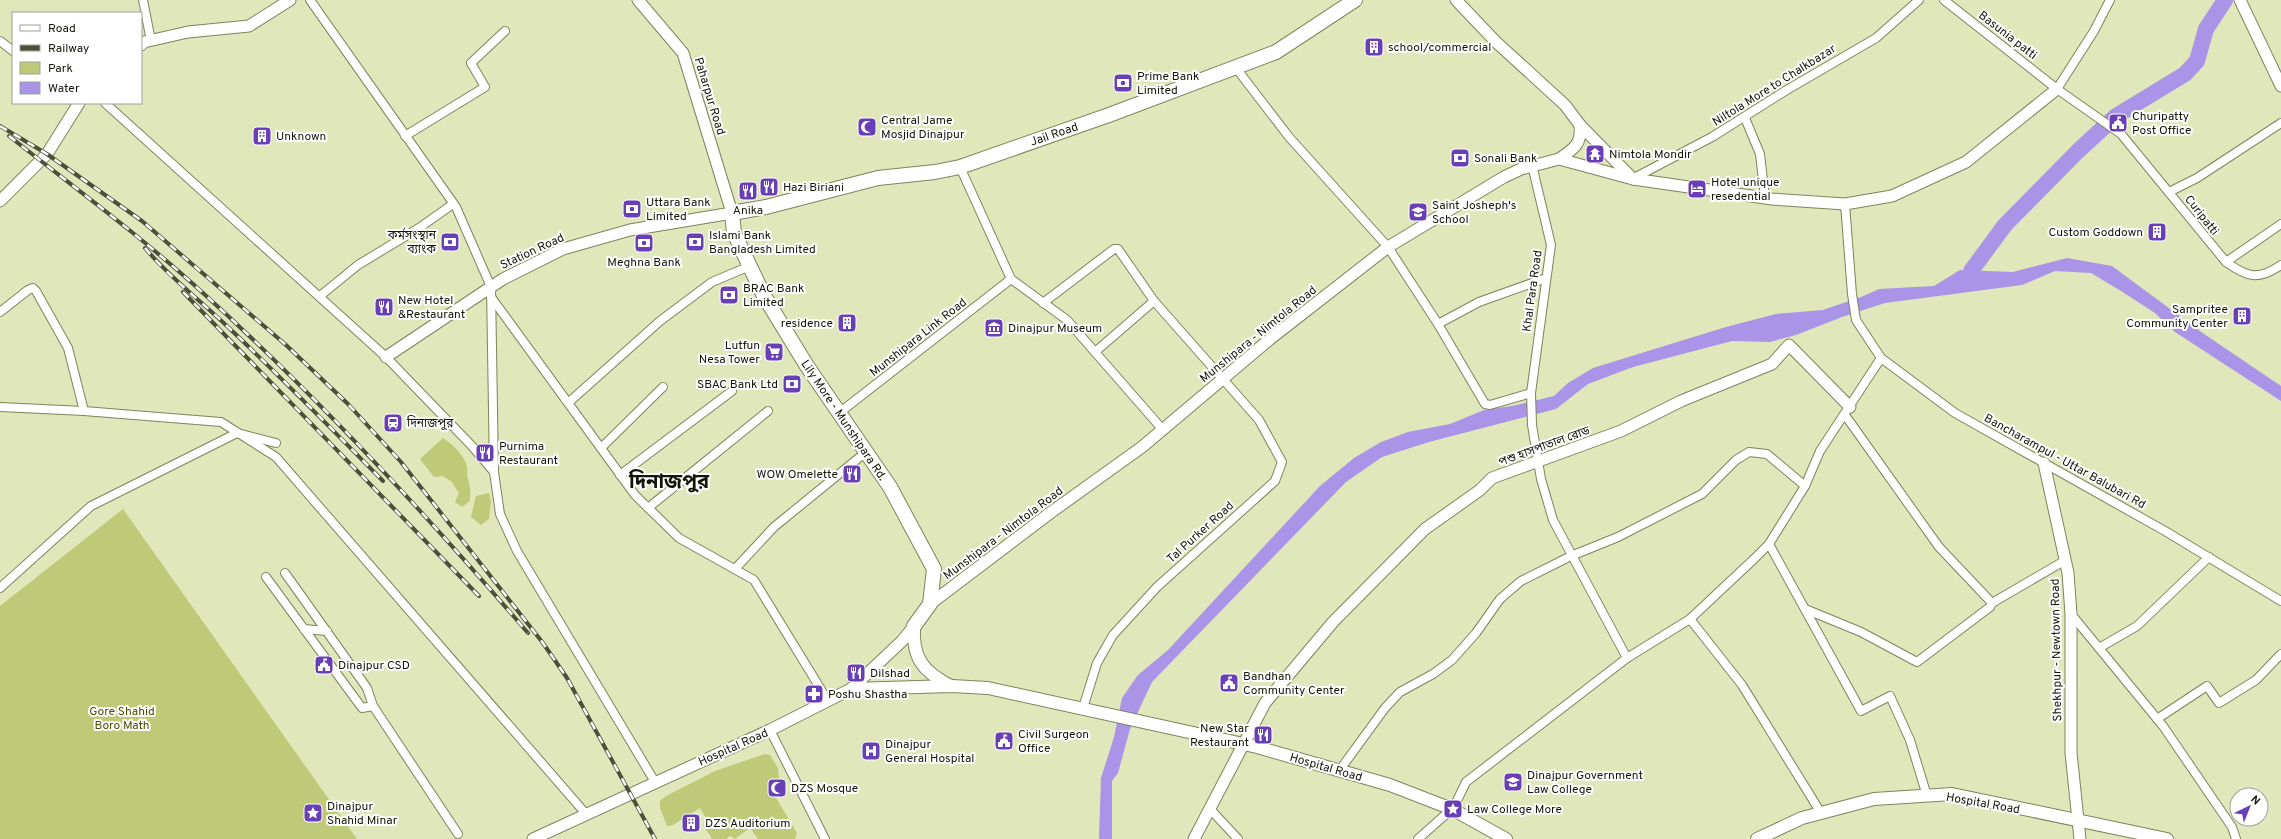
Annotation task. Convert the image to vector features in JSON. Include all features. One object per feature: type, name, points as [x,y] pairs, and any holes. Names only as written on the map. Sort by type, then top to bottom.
[{"type":"highway","name":"Jail Road","points":[[732,213],[766,207],[878,178],[935,172],[960,167],[1236,68],[1276,52],[1356,0]]},
{"type":"highway","name":"Lily More - Munshipara Rd.","points":[[732,213],[734,233],[764,296],[839,413],[890,487],[934,569],[930,604],[914,626]]},
{"type":"main road","points":[[914,626],[913,641],[920,662],[930,674],[952,686]]},
{"type":"main road","name":"Hospital Road","points":[[851,689],[952,686],[988,688],[1114,714],[1244,744],[1390,785],[1452,809],[1506,839]]},
{"type":"main road","name":"Hospital Road","points":[[1758,839],[1802,818],[1874,799],[1952,794],[2167,839]]},
{"type":"street","points":[[143,0],[146,43],[188,32],[249,26],[290,0]]},
{"type":"street","points":[[310,0],[453,204],[491,292],[620,475],[635,495],[679,538],[754,580],[828,700]]},
{"type":"street","name":"Paharpur Road","points":[[638,0],[683,53],[732,213]]},
{"type":"street","points":[[1456,0],[1496,42],[1565,105],[1580,125],[1633,179]]},
{"type":"street","name":"Niltola More to Chalkbazar","points":[[1633,179],[1745,118],[1785,91],[1876,38],[1919,0]]},
{"type":"street","name":"Basunia patti","points":[[1944,0],[2057,89],[2098,116]]},
{"type":"street","points":[[2057,89],[2094,31],[2110,0]]},
{"type":"street","points":[[2240,0],[2281,86]]},
{"type":"street","points":[[405,136],[485,87],[470,63],[504,31]]},
{"type":"street","points":[[0,41],[12,50]]},
{"type":"street","points":[[1236,68],[1289,138],[1388,247],[1438,324],[1485,404],[1490,405],[1532,396]]},
{"type":"street","name":"Munshipara - Nimtola Road","points":[[930,604],[1163,430],[1270,339],[1388,247],[1486,187],[1521,168],[1559,159],[1633,179],[1765,198],[1845,204],[1892,196],[1966,162],[2057,89]]},
{"type":"street","points":[[0,201],[47,154],[78,104]]},
{"type":"street","points":[[106,104],[386,357],[494,472]]},
{"type":"street","name":"Curipatti","points":[[2098,116],[2121,134],[2226,262],[2243,275],[2260,275],[2281,265]]},
{"type":"street","points":[[1745,118],[1760,154],[1765,198]]},
{"type":"street","points":[[2170,192],[2197,178],[2281,123]]},
{"type":"street","points":[[1559,159],[1574,149],[1579,143],[1580,125]]},
{"type":"street","name":"Khal Para Road","points":[[1532,165],[1551,245],[1532,396],[1532,425],[1538,462],[1553,520],[1627,658]]},
{"type":"street","points":[[960,167],[1011,279],[1067,320],[1163,430]]},
{"type":"street","points":[[320,296],[358,265],[415,230],[453,204]]},
{"type":"street","name":"Bancharampul - Uttar Balubari Rd","points":[[1845,204],[1852,294],[1856,320],[1881,358],[1955,413],[2209,557],[2281,601]]},
{"type":"street","name":"Station Road","points":[[386,357],[563,249],[630,230],[732,213]]},
{"type":"street","points":[[2226,262],[2281,224]]},
{"type":"street","points":[[1043,303],[1116,248],[1154,301],[1222,379]]},
{"type":"street","points":[[568,403],[660,321],[707,286],[750,266]]},
{"type":"street","points":[[1438,324],[1479,302],[1546,278]]},
{"type":"street","name":"Munshipara Link Road","points":[[839,413],[1011,279]]},
{"type":"street","points":[[0,312],[28,290],[33,288],[36,291],[68,348],[84,411]]},
{"type":"street","points":[[491,292],[494,472],[500,514],[517,550],[655,782]]},
{"type":"street","points":[[1095,352],[1154,301]]},
{"type":"street","name":"পশু হাসপাতাল রোড","points":[[1194,839],[1265,703],[1333,622],[1425,529],[1461,504],[1492,478],[1621,431],[1681,401],[1772,364],[1789,345],[1848,411]]},
{"type":"street","points":[[1418,839],[1452,809],[1466,782],[1627,658],[1690,619],[1769,544],[1805,486],[1820,451],[1848,411],[1881,358]]},
{"type":"street","name":"Tal Purker Road","points":[[1083,708],[1097,663],[1113,635],[1157,587],[1275,481],[1282,462],[1259,420],[1222,379]]},
{"type":"street","points":[[601,448],[662,387]]},
{"type":"street","points":[[620,475],[732,391]]},
{"type":"street","points":[[0,407],[84,411],[221,422],[276,457],[586,814]]},
{"type":"street","points":[[648,508],[768,411]]},
{"type":"street","points":[[1848,411],[1939,547],[1992,603]]},
{"type":"street","points":[[0,588],[91,506],[237,433],[276,443]]},
{"type":"street","points":[[735,569],[774,527],[866,452]]},
{"type":"street","points":[[1339,771],[1385,708],[1400,692],[1433,674],[1452,660],[1476,633],[1500,599],[1521,581],[1571,556],[1618,537],[1702,494],[1736,460],[1749,452],[1767,454],[1805,486]]},
{"type":"street","name":"Shekhpur - Newtown Road","points":[[2044,463],[2064,561],[2068,573],[2071,614],[2071,753],[2080,839]]},
{"type":"street","points":[[1769,544],[1861,711],[1890,696],[1910,740],[1927,796]]},
{"type":"street","points":[[2099,648],[2137,626],[2209,557]]},
{"type":"street","points":[[1805,609],[1861,632],[1917,662],[1990,607],[1992,603],[2064,561]]},
{"type":"street","points":[[285,573],[367,688],[373,706],[458,834]]},
{"type":"street","points":[[266,577],[362,708],[373,706]]},
{"type":"street","points":[[2071,614],[2157,719],[2232,827],[2236,839]]},
{"type":"street","points":[[1690,619],[1742,686],[1821,813]]},
{"type":"street","name":"Hospital Road","points":[[533,839],[555,834],[586,814],[770,730],[851,689],[902,641],[914,626]]},
{"type":"street","points":[[304,629],[327,631]]},
{"type":"street","points":[[2157,719],[2207,686],[2219,703],[2256,680],[2281,654]]},
{"type":"street","points":[[770,730],[825,839]]},
{"type":"street","points":[[1210,809],[1238,839]]},
{"type":"green space","points":[[443,438],[461,454],[466,462],[470,501],[462,507],[455,502],[459,493],[451,481],[442,476],[434,477],[420,459]]},
{"type":"green space","points":[[489,493],[491,501],[489,519],[481,525],[471,517],[476,496]]},
{"type":"green space","name":"Gore Shahid Boro Math","points":[[123,509],[357,839],[0,839],[0,606]]},
{"type":"green space","points":[[765,754],[770,755],[778,768],[779,779],[769,786],[797,833],[795,839],[758,839],[750,828],[735,839],[730,836],[726,839],[712,839],[703,825],[708,822],[700,808],[673,825],[667,826],[660,808],[660,801],[666,796],[715,771]]},
{"type":"water","points":[[2067,258],[2112,266],[2204,334],[2281,386],[2281,401],[2175,332],[2155,313],[2091,273],[2055,271],[2022,285],[1885,303],[1842,317],[1796,335],[1770,342],[1732,341],[1633,367],[1588,384],[1556,409],[1429,442],[1382,457],[1346,482],[1152,682],[1130,729],[1118,773],[1112,781],[1112,839],[1099,839],[1101,778],[1114,737],[1122,698],[1138,675],[1168,650],[1320,486],[1354,458],[1381,442],[1408,432],[1450,424],[1484,410],[1512,406],[1554,396],[1568,383],[1593,368],[1726,327],[1776,314],[1823,310],[1879,289],[1934,286],[1960,270],[2013,272]]},
{"type":"waterway","points":[[1971,271],[2005,225],[2078,151],[2116,116],[2185,74],[2197,61],[2206,29],[2225,0]]},
{"type":"railway","points":[[0,126],[47,154],[142,221],[286,345],[348,404],[401,462],[543,643],[567,678],[655,839]]},
{"type":"railway","points":[[9,136],[156,252],[246,333],[330,415],[371,458],[450,544],[528,633]]},
{"type":"railway","points":[[145,248],[174,279],[217,317],[267,365],[383,481]]},
{"type":"railway","points":[[183,292],[479,596]]},
{"type":"place","name":"school/commercial","points":[[1374,47]]},
{"type":"place","name":"Prime Bank Limited","points":[[1123,83]]},
{"type":"place","name":"Churipatty Post Office","points":[[2118,123]]},
{"type":"place","name":"Central Jame Mosjid Dinajpur","points":[[867,127]]},
{"type":"place","name":"Unknown","points":[[262,136]]},
{"type":"place","name":"Nimtola Mondir","points":[[1595,154]]},
{"type":"place","name":"Sonali Bank","points":[[1460,158]]},
{"type":"place","name":"Hazi Biriani","points":[[769,187]]},
{"type":"place","name":"Hotel unique resedential","points":[[1697,189]]},
{"type":"place","name":"Anika","points":[[748,191]]},
{"type":"place","name":"Uttara Bank Limited","points":[[632,209]]},
{"type":"place","name":"Saint Josheph's School","points":[[1418,212]]},
{"type":"place","name":"Custom Goddown","points":[[2157,232]]},
{"type":"place","name":"কর্মসংস্থান ব্যাংক","points":[[450,242]]},
{"type":"place","name":"Islami Bank Bangladesh Limited","points":[[695,242]]},
{"type":"place","name":"Meghna Bank","points":[[644,243]]},
{"type":"place","name":"BRAC Bank Limited","points":[[729,295]]},
{"type":"place","name":"New Hotel &Restaurant","points":[[384,307]]},
{"type":"place","name":"Sampritee Community Center","points":[[2242,316]]},
{"type":"place","name":"residence","points":[[847,323]]},
{"type":"place","name":"Dinajpur Museum","points":[[994,328]]},
{"type":"place","name":"Lutfun Nesa Tower","points":[[774,352]]},
{"type":"place","name":"SBAC Bank Ltd","points":[[792,384]]},
{"type":"place","name":"দিনাজপুর","points":[[393,423]]},
{"type":"place","name":"Purnima Restaurant","points":[[485,453]]},
{"type":"place","name":"WOW Omelette","points":[[852,474]]},
{"type":"place","name":"Dinajpur CSD","points":[[324,665]]},
{"type":"place","name":"Dilshad","points":[[856,673]]},
{"type":"place","name":"Bandhan Community Center","points":[[1229,683]]},
{"type":"place","name":"Poshu Shastha","points":[[814,694]]},
{"type":"place","name":"New Star Restaurant","points":[[1263,735]]},
{"type":"place","name":"Civil Surgeon Office","points":[[1004,741]]},
{"type":"place","name":"Dinajpur General Hospital","points":[[871,751]]},
{"type":"place","name":"Dinajpur Government Law College","points":[[1513,782]]},
{"type":"place","name":"DZS Mosque","points":[[777,788]]},
{"type":"place","name":"Law College More","points":[[1453,809]]},
{"type":"place","name":"Dinajpur Shahid Minar","points":[[313,813]]},
{"type":"place","name":"DZS Auditorium","points":[[691,823]]},
{"type":"district","name":"দিনাজপুর","points":[[669,481]]}]
